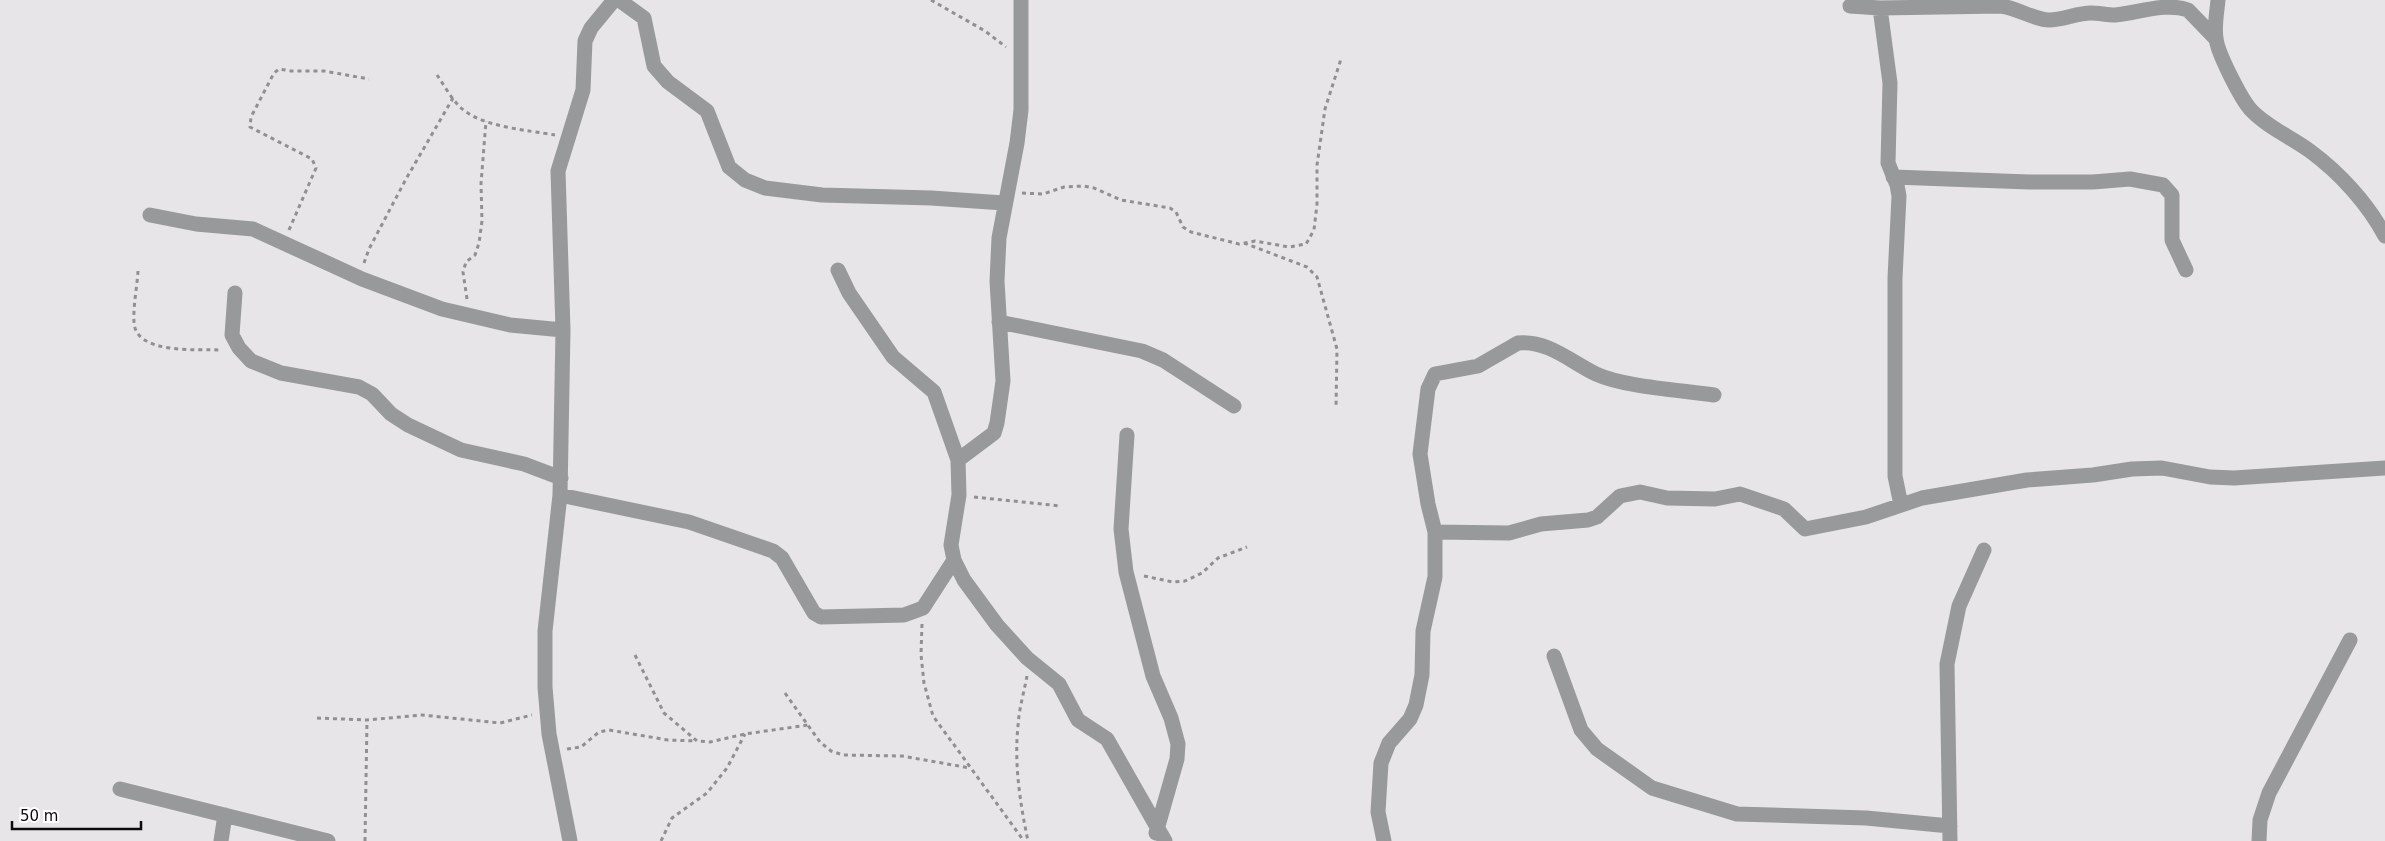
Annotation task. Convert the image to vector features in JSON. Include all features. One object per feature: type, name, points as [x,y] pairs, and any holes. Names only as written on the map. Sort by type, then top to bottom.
[{"type":"street","points":[[570,841],[553,757],[547,713],[546,631],[561,478],[563,330],[558,171],[584,90],[586,41],[591,28],[614,0]]},
{"type":"street","points":[[618,0],[644,18],[654,66],[668,82],[706,111],[729,167],[745,180],[765,188],[822,195],[1006,198]]},
{"type":"street","points":[[958,460],[994,433],[1003,381],[997,281],[999,238],[1021,110],[1021,0]]},
{"type":"street","points":[[2216,39],[2218,0]]},
{"type":"street","points":[[1850,6],[1880,8],[2001,6],[2014,7],[2038,18],[2050,20],[2090,13],[2114,15],[2163,8],[2182,8],[2192,14],[2216,39],[2240,94],[2251,110],[2311,152],[2346,184],[2373,214],[2385,236]]},
{"type":"street","points":[[1880,8],[1890,83],[1888,163],[1899,196],[1895,278],[1895,476],[1901,505]]},
{"type":"street","points":[[1893,177],[2029,182],[2093,182],[2130,179],[2163,185],[2172,195],[2172,240],[2186,270]]},
{"type":"street","points":[[150,215],[196,224],[252,229],[366,281],[442,309],[510,325],[563,330]]},
{"type":"street","points":[[838,270],[849,293],[893,357],[934,392],[958,460],[959,495],[951,545],[954,560],[964,580],[997,625],[1028,658],[1059,684],[1078,720],[1107,739],[1119,756],[1159,837]]},
{"type":"street","points":[[234,293],[232,335],[240,350],[251,361],[280,373],[359,387],[372,394],[391,414],[408,425],[461,450],[524,464],[561,478]]},
{"type":"street","points":[[999,322],[1142,351],[1163,360],[1234,406]]},
{"type":"street","points":[[1384,841],[1378,812],[1381,764],[1389,743],[1410,719],[1416,705],[1422,675],[1424,631],[1435,577],[1436,532],[1426,494],[1420,454],[1428,389],[1436,374],[1478,366],[1518,343],[1525,342],[1550,348],[1606,377],[1714,395]]},
{"type":"street","points":[[1126,435],[1121,530],[1126,572],[1152,676],[1170,718],[1178,744],[1177,759],[1159,837]]},
{"type":"street","points":[[1436,532],[1509,533],[1541,524],[1588,520],[1597,517],[1620,496],[1640,492],[1667,498],[1715,499],[1740,494],[1784,509],[1805,529],[1866,518],[1922,498],[2026,480],[2093,475],[2132,469],[2162,468],[2210,477],[2234,478],[2385,468]]},
{"type":"street","points":[[560,495],[689,522],[773,552],[782,558],[814,612],[821,616],[904,615],[923,608],[954,560]]},
{"type":"street","points":[[1554,656],[1581,730],[1596,749],[1652,788],[1737,814],[1866,818],[1950,834],[1947,664],[1959,606],[1984,550]]},
{"type":"street","points":[[2259,841],[2260,820],[2269,793],[2350,640]]},
{"type":"street","points":[[120,789],[328,841]]},
{"type":"street","points":[[221,841],[224,815]]},
{"type":"path","points":[[931,0],[985,31],[1021,58]]},
{"type":"path","points":[[1006,198],[1043,194],[1064,187],[1094,188],[1120,200],[1170,208],[1176,212],[1185,230],[1239,244],[1255,241],[1299,246],[1306,244],[1314,230],[1317,204],[1317,165],[1325,108],[1341,59]]},
{"type":"path","points":[[283,242],[316,168],[312,159],[250,126],[251,117],[274,73],[279,69],[290,72],[324,71],[369,79]]},
{"type":"path","points":[[437,75],[459,106],[470,114],[486,121],[568,137]]},
{"type":"path","points":[[366,281],[363,268],[369,249],[406,179],[453,98]]},
{"type":"path","points":[[469,315],[463,272],[466,262],[475,255],[479,243],[482,221],[481,184],[486,121]]},
{"type":"path","points":[[1244,243],[1307,267],[1317,278],[1337,349],[1336,408]]},
{"type":"path","points":[[138,271],[134,323],[136,332],[144,341],[149,344],[182,349],[240,350]]},
{"type":"path","points":[[959,495],[1061,506]]},
{"type":"path","points":[[1126,572],[1173,582],[1185,581],[1202,573],[1218,558],[1247,548]]},
{"type":"path","points":[[923,608],[921,655],[924,683],[933,716],[1024,841]]},
{"type":"path","points":[[635,655],[664,713],[699,742]]},
{"type":"path","points":[[1028,658],[1027,677],[1018,725],[1017,761],[1021,808],[1028,841]]},
{"type":"path","points":[[785,693],[820,742],[831,751],[843,755],[902,756],[970,768]]},
{"type":"path","points":[[317,718],[367,720],[422,715],[500,723],[510,722],[522,716],[547,713]]},
{"type":"path","points":[[365,841],[367,720]]},
{"type":"path","points":[[553,757],[565,749],[581,747],[600,732],[610,730],[668,740],[710,742],[744,734],[808,725]]},
{"type":"path","points":[[661,841],[672,818],[706,793],[726,768],[744,734]]}]
